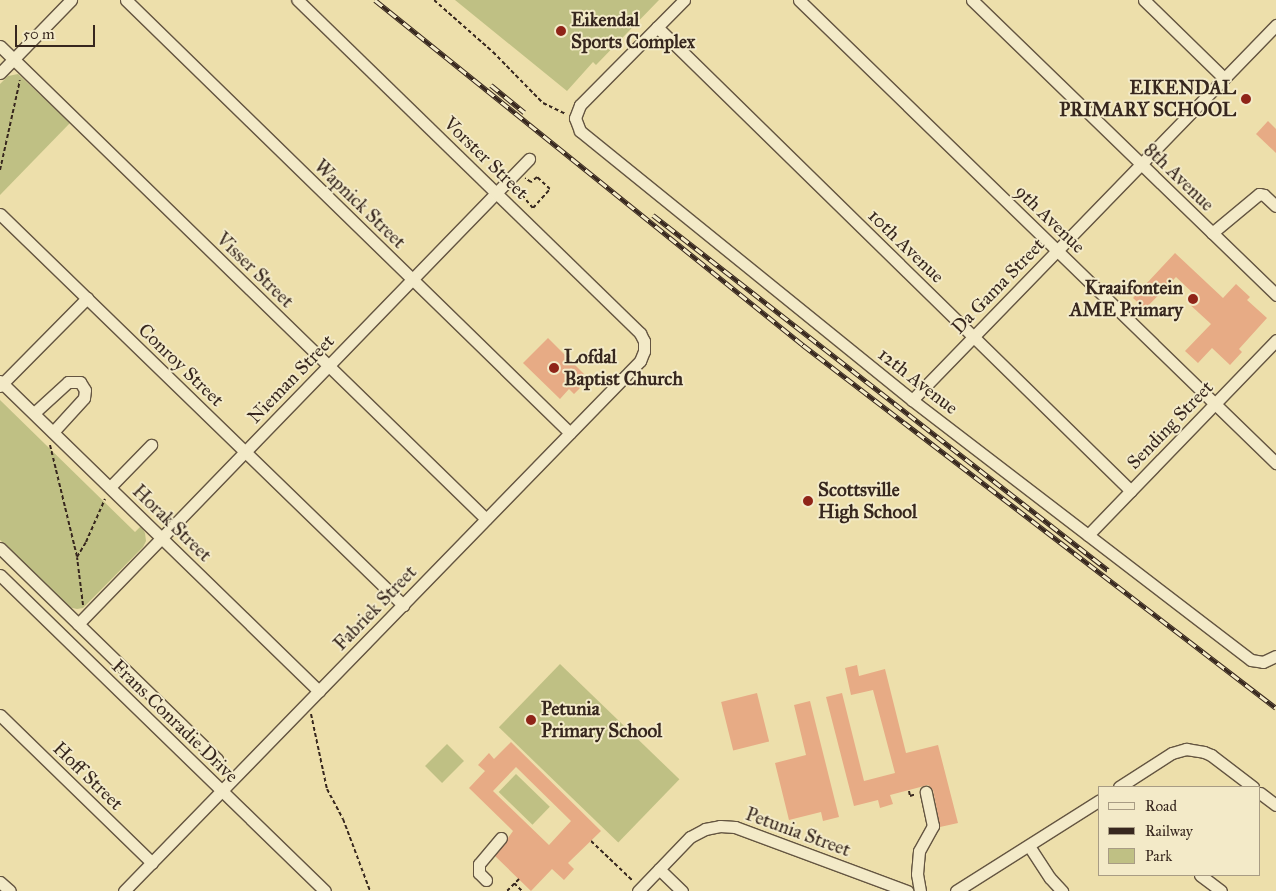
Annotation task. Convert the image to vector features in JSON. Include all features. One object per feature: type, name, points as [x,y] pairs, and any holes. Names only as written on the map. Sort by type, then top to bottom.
[{"type":"street","points":[[0,73],[71,0]]},
{"type":"street","name":"Wapnick Street","points":[[126,0],[570,433]]},
{"type":"street","name":"Vorster Street","points":[[297,0],[640,333],[645,345]]},
{"type":"street","points":[[575,118],[580,105],[684,0]]},
{"type":"street","name":"9th Avenue","points":[[799,0],[1276,463]]},
{"type":"street","name":"8th Avenue","points":[[972,0],[1276,296]]},
{"type":"street","points":[[1144,0],[1224,78]]},
{"type":"street","name":"Da Gama Street","points":[[912,400],[1276,25]]},
{"type":"street","name":"10th Avenue","points":[[657,27],[1131,491]]},
{"type":"street","name":"Visser Street","points":[[0,46],[486,519]]},
{"type":"street","name":"12th Avenue","points":[[575,118],[580,130],[912,400],[1251,660],[1263,662],[1276,656]]},
{"type":"street","name":"Nieman Street","points":[[81,620],[529,159]]},
{"type":"street","points":[[1212,233],[1259,194],[1264,195],[1276,206]]},
{"type":"street","name":"Conroy Street","points":[[0,214],[403,605]]},
{"type":"street","points":[[1,383],[87,298]]},
{"type":"street","name":"Sending Street","points":[[1088,535],[1276,340]]},
{"type":"street","name":"Fabriek Street","points":[[124,891],[640,361],[645,345]]},
{"type":"street","points":[[34,414],[68,382],[80,382],[85,390],[84,398],[51,436]]},
{"type":"street","name":"Horak Street","points":[[1,383],[34,414],[51,436],[162,537],[319,691]]},
{"type":"street","points":[[110,488],[151,445]]},
{"type":"street","points":[[0,548],[81,620],[217,759]]},
{"type":"street","name":"Frans Conradie Drive","points":[[0,575],[325,891]]},
{"type":"street","name":"Hoff Street","points":[[0,715],[152,863]]},
{"type":"street","points":[[1121,786],[1172,752],[1186,750],[1204,752],[1211,755],[1252,786]]},
{"type":"street","points":[[920,891],[917,874],[919,852],[933,826],[926,792]]},
{"type":"street","points":[[1261,793],[1276,805]]},
{"type":"street","points":[[956,891],[1098,801]]},
{"type":"street","name":"Petunia Street","points":[[639,890],[690,837],[705,829],[728,826],[757,829],[907,891]]},
{"type":"street","points":[[486,880],[479,872],[479,864],[501,838]]},
{"type":"street","points":[[1029,846],[1050,878],[1062,891]]},
{"type":"street","points":[[659,869],[682,891]]},
{"type":"street","points":[[1201,876],[1221,891]]},
{"type":"street","points":[[0,882],[10,891]]},
{"type":"path","points":[[434,0],[493,52],[543,103],[575,118]]},
{"type":"path","points":[[0,170],[23,68]]},
{"type":"path","points":[[516,173],[531,182],[537,177],[550,190],[533,208],[522,195]]},
{"type":"path","points":[[51,436],[76,557],[81,620]]},
{"type":"path","points":[[76,557],[86,542],[110,488]]},
{"type":"path","points":[[309,702],[327,789],[343,818],[370,891]]},
{"type":"path","points":[[591,841],[639,890]]},
{"type":"path","points":[[507,891],[519,879]]},
{"type":"path","points":[[514,883],[522,891]]},
{"type":"green space","name":"Eikendal Sports Complex","points":[[455,0],[659,0],[596,65],[593,62],[567,91]]},
{"type":"green space","points":[[18,74],[70,123],[0,195],[0,84],[8,76]]},
{"type":"green space","points":[[0,400],[135,532],[141,526],[145,533],[146,541],[143,547],[83,608],[68,607],[0,540]]},
{"type":"green space","points":[[560,664],[679,779],[618,843],[499,727]]},
{"type":"green space","points":[[447,744],[464,761],[442,783],[425,766]]},
{"type":"green space","points":[[516,774],[550,807],[532,825],[499,792]]},
{"type":"building","points":[[1268,121],[1276,129],[1276,153],[1256,134]]},
{"type":"building","points":[[1175,253],[1223,298],[1236,284],[1250,297],[1247,300],[1267,318],[1239,349],[1242,352],[1230,365],[1212,348],[1198,363],[1185,351],[1211,324],[1187,302],[1194,294],[1176,277],[1145,309],[1133,298]]},
{"type":"building","name":"Lofdal Baptist Church","points":[[548,338],[584,374],[575,383],[580,388],[574,394],[569,389],[560,399],[523,363]]},
{"type":"building","points":[[857,665],[859,676],[885,669],[906,753],[938,745],[958,823],[940,827],[933,790],[928,785],[890,795],[893,804],[880,808],[878,800],[854,806],[826,697],[842,693],[864,781],[895,773],[873,690],[851,695],[845,668]]},
{"type":"building","points":[[757,693],[769,742],[733,750],[721,702]]},
{"type":"building","points":[[810,701],[839,817],[823,821],[821,812],[789,820],[775,763],[806,755],[794,705]]},
{"type":"building","points":[[511,742],[601,831],[568,863],[574,869],[564,880],[552,869],[531,891],[495,856],[513,831],[469,788],[485,771],[478,765],[489,753],[494,759]],"holes":[[[516,767],[571,821],[549,845],[493,791]]]},
{"type":"railway","points":[[375,0],[803,345],[1276,708]]},
{"type":"railway","points":[[491,85],[524,112]]},
{"type":"railway","points":[[653,215],[1108,570]]},
{"type":"place","name":"Eikendal Sports Complex","points":[[561,31]]},
{"type":"place","name":"EIKENDAL PRIMARY SCHOOL","points":[[1246,99]]},
{"type":"place","name":"Kraaifontein AME Primary","points":[[1193,299]]},
{"type":"place","name":"Lofdal Baptist Church","points":[[554,368]]},
{"type":"place","name":"Scottsville High School","points":[[808,501]]},
{"type":"place","name":"Petunia Primary School","points":[[531,720]]}]
